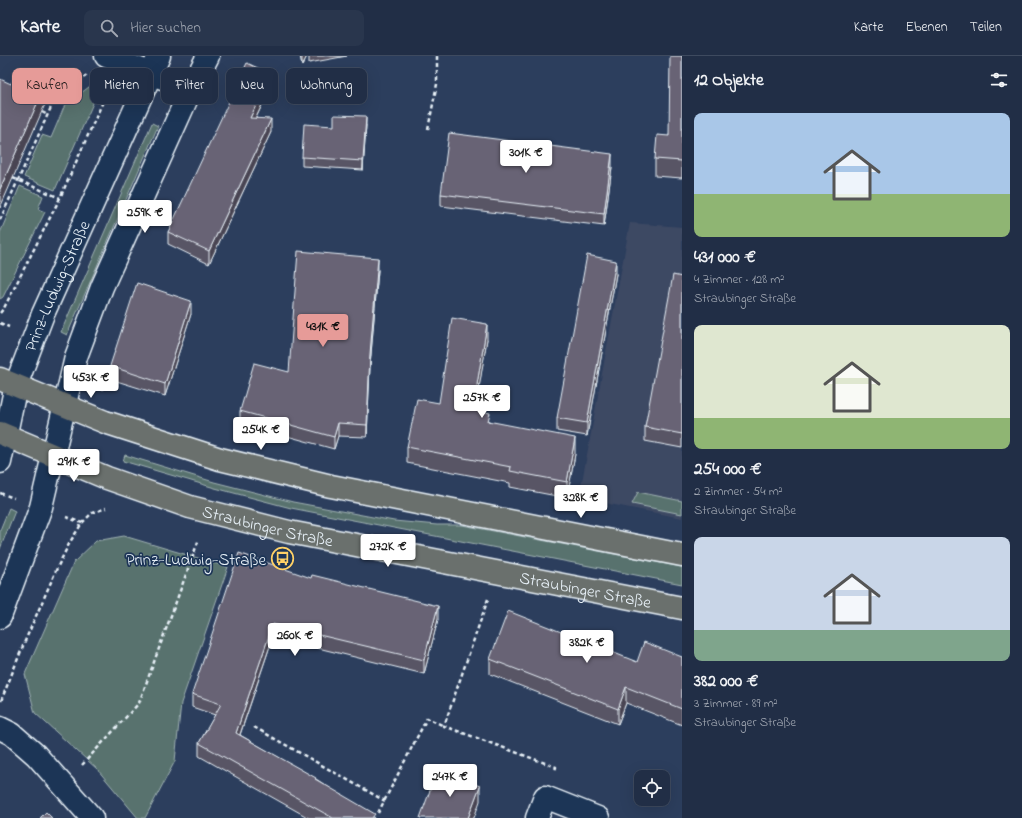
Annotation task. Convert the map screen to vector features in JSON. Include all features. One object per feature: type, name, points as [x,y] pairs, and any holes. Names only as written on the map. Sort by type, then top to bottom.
[{"type":"main road","points":[[8,382],[65,406],[129,430],[220,459],[331,486],[682,556]]},
{"type":"main road","name":"Straubinger Straße","points":[[3,434],[107,478],[190,507],[209,512],[289,532],[682,608]]},
{"type":"street","points":[[202,68],[208,56]]},
{"type":"street","points":[[114,59],[155,65]]},
{"type":"street","name":"Prinz-Ludwig-Straße","points":[[0,462],[8,382],[43,314],[155,65]]},
{"type":"street","points":[[0,617],[41,507],[76,357],[102,287],[184,104]]},
{"type":"street","points":[[0,728],[12,734],[36,755],[92,818]]},
{"type":"street","points":[[537,818],[545,798],[598,818]]},
{"type":"path","points":[[428,129],[437,84],[437,56]]},
{"type":"path","points":[[0,313],[4,308],[60,198],[114,59]]},
{"type":"path","points":[[0,220],[54,103],[90,73]]},
{"type":"path","points":[[42,112],[48,115]]},
{"type":"path","points":[[13,178],[60,198]]},
{"type":"path","points":[[62,785],[139,703],[209,512]]},
{"type":"path","points":[[0,704],[25,641],[58,566],[70,542],[82,523]]},
{"type":"path","points":[[444,726],[497,572]]},
{"type":"path","points":[[378,813],[427,718],[444,726],[556,767],[545,798]]},
{"type":"path","points":[[254,727],[385,801]]},
{"type":"shaded area","points":[[630,223],[682,227],[682,518],[579,498]]},
{"type":"green space","points":[[90,86],[90,104],[93,104],[55,190],[24,177],[42,135],[51,138],[65,105],[82,104],[82,92]]},
{"type":"green space","points":[[152,123],[158,126],[67,335],[61,332]]},
{"type":"green space","points":[[20,186],[43,196],[38,209],[45,212],[3,297],[0,299],[0,233]]},
{"type":"green space","points":[[125,455],[214,482],[293,502],[394,521],[437,525],[462,525],[682,567],[682,584],[291,508],[215,488],[123,461]]},
{"type":"green space","points":[[638,492],[682,501],[682,514],[632,504]]},
{"type":"green space","points":[[9,508],[15,511],[0,549],[0,530]]},
{"type":"green space","points":[[124,536],[228,567],[181,703],[175,761],[145,818],[138,818],[97,769],[35,713],[25,674],[74,562],[96,541]]},
{"type":"building","points":[[670,56],[682,56],[682,161],[655,159],[657,135],[669,136]]},
{"type":"building","points":[[247,63],[258,68],[245,68]]},
{"type":"building","points":[[0,79],[11,84],[12,82],[12,104],[37,104],[0,189]]},
{"type":"building","points":[[228,104],[257,104],[250,118],[271,119],[209,251],[168,232]]},
{"type":"building","points":[[334,115],[366,116],[363,161],[302,157],[304,124],[334,126]]},
{"type":"building","points":[[449,133],[612,154],[604,214],[441,194]]},
{"type":"building","points":[[298,251],[378,258],[370,354],[367,425],[338,423],[334,437],[240,411],[254,363],[289,372]]},
{"type":"building","points":[[587,255],[616,261],[587,423],[557,418]]},
{"type":"building","points":[[673,275],[682,277],[682,434],[645,427]]},
{"type":"building","points":[[137,283],[191,301],[165,384],[110,366]]},
{"type":"building","points":[[452,318],[487,324],[473,409],[490,413],[488,421],[575,438],[567,482],[510,471],[511,467],[407,447],[417,399],[439,403]]},
{"type":"building","points":[[239,553],[311,578],[312,575],[438,606],[424,660],[273,624],[236,733],[316,778],[315,779],[375,814],[372,818],[333,818],[199,743],[221,704],[192,694]]},
{"type":"building","points":[[508,611],[637,662],[644,642],[682,657],[682,709],[626,687],[618,709],[490,659]]},
{"type":"building","points":[[437,771],[480,786],[468,818],[420,818]]},
{"type":"building","points":[[46,812],[52,818],[40,818]]},
{"type":"place","name":"Prinz-Ludwig-Straße","points":[[282,559]]}]
